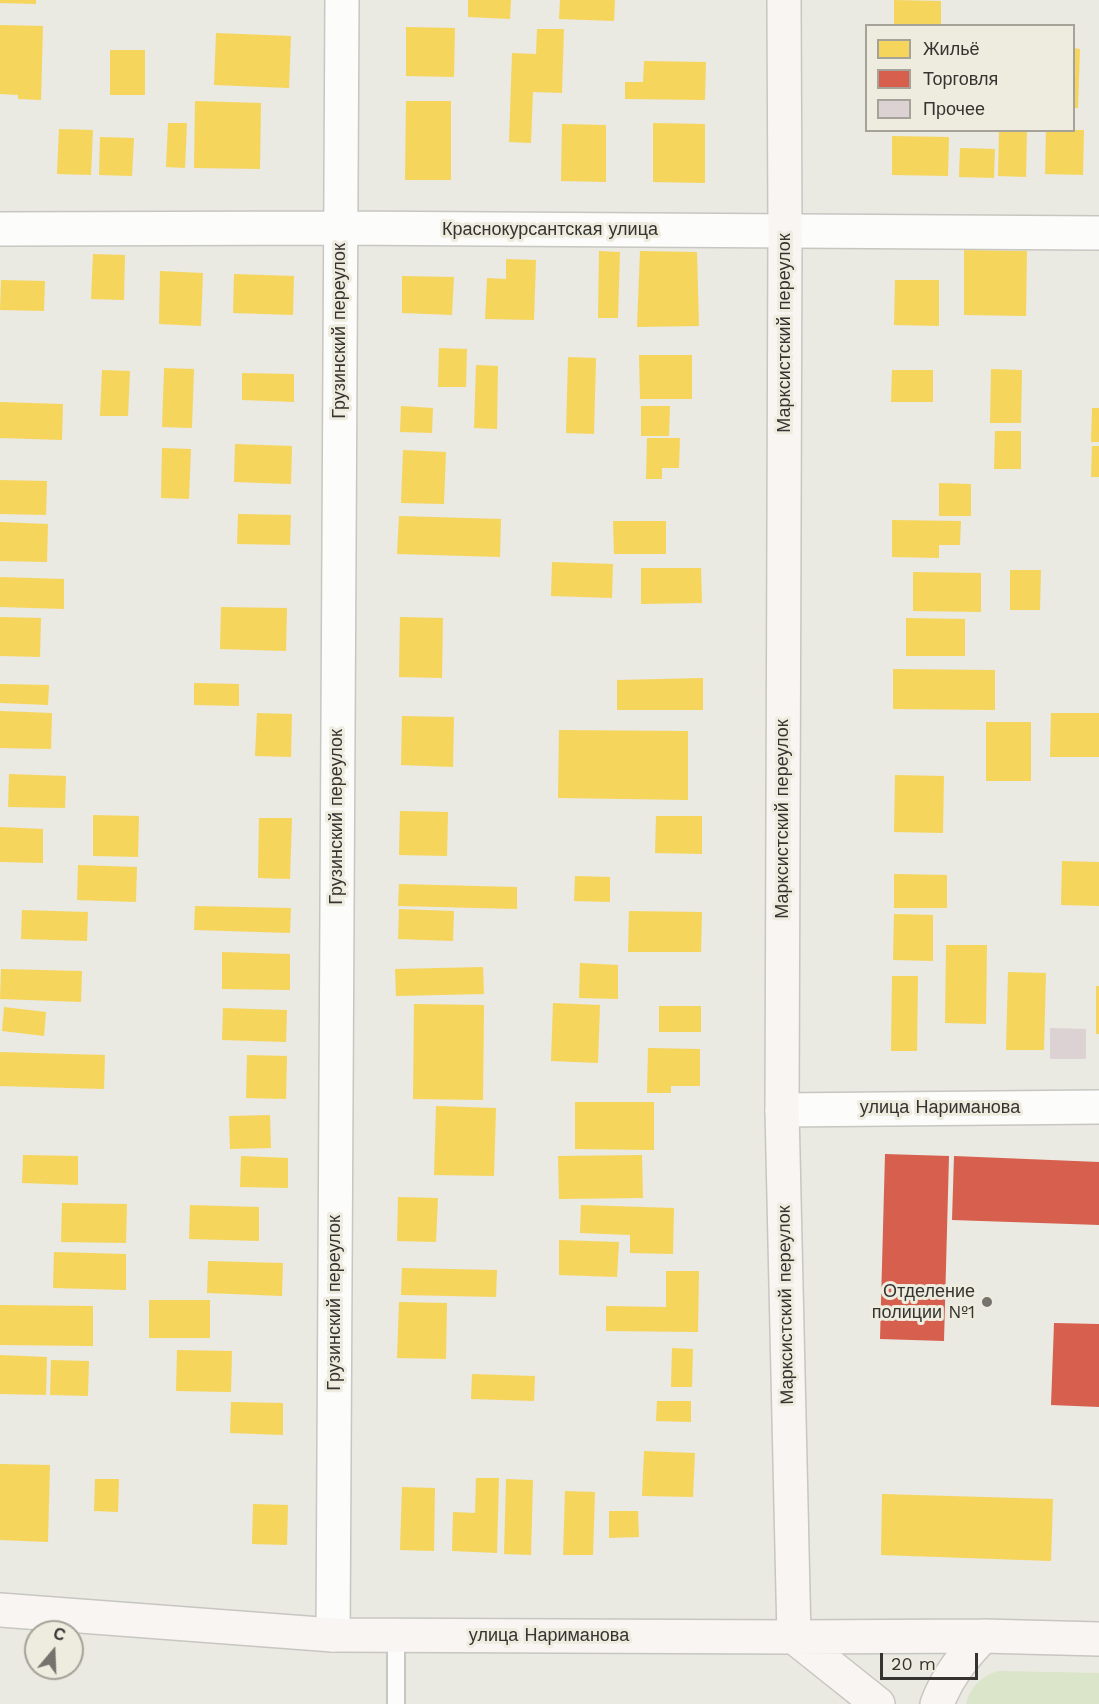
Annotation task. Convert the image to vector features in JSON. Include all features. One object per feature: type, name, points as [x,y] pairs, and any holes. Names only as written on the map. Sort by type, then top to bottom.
[{"type":"street","name":"Грузинский переулок","points":[[333,1635],[342,0]]},
{"type":"street","name":"Марксистский переулок","points":[[784,0],[782,1110],[794,1637]]},
{"type":"street","name":"Краснокурсантская улица","points":[[0,229],[340,228],[1099,233]]},
{"type":"street","name":"улица Нариманова","points":[[782,1110],[1099,1107]]},
{"type":"street","name":"улица Нариманова","points":[[0,1610],[333,1635],[983,1636],[1098,1640]]},
{"type":"street","points":[[937,1704],[943,1687],[961,1659],[983,1636]]},
{"type":"street","points":[[794,1637],[878,1704]]},
{"type":"lane","points":[[396,1635],[396,1704]]},
{"type":"green space","points":[[999,1671],[1099,1673],[1099,1704],[966,1704],[970,1692],[978,1683],[987,1675]]},
{"type":"building: Жильё","points":[[0,0],[36,0],[36,4],[0,3]]},
{"type":"building: Жильё","points":[[468,0],[511,0],[510,19],[468,17]]},
{"type":"building: Жильё","points":[[560,0],[615,0],[614,21],[559,19]]},
{"type":"building: Жильё","points":[[894,0],[941,1],[941,24],[894,24]]},
{"type":"building: Жильё","points":[[0,25],[43,26],[41,100],[18,99],[18,95],[0,94]]},
{"type":"building: Жильё","points":[[406,27],[455,28],[454,77],[406,76]]},
{"type":"building: Жильё","points":[[537,29],[564,29],[562,93],[533,92],[531,143],[509,142],[512,53],[536,54]]},
{"type":"building: Жильё","points":[[216,33],[291,36],[289,88],[214,85]]},
{"type":"building: Жильё","points":[[1075,48],[1080,49],[1078,108],[1075,108]]},
{"type":"building: Жильё","points":[[110,50],[145,50],[145,95],[110,95]]},
{"type":"building: Жильё","points":[[644,61],[706,62],[705,100],[625,99],[625,82],[643,82]]},
{"type":"building: Жильё","points":[[195,101],[261,103],[260,169],[194,168]]},
{"type":"building: Жильё","points":[[406,101],[451,101],[451,180],[405,180]]},
{"type":"building: Жильё","points":[[168,123],[187,123],[185,168],[166,167]]},
{"type":"building: Жильё","points":[[653,123],[705,124],[705,183],[653,182]]},
{"type":"building: Жильё","points":[[562,124],[606,125],[606,182],[561,181]]},
{"type":"building: Жильё","points":[[59,129],[93,130],[91,175],[57,174]]},
{"type":"building: Жильё","points":[[1084,130],[1083,175],[1045,174],[1046,132]]},
{"type":"building: Жильё","points":[[999,132],[1027,132],[1026,177],[998,176]]},
{"type":"building: Жильё","points":[[892,136],[949,137],[948,176],[892,175]]},
{"type":"building: Жильё","points":[[100,137],[134,138],[132,176],[99,175]]},
{"type":"building: Жильё","points":[[960,148],[995,149],[994,178],[959,177]]},
{"type":"building: Жильё","points":[[964,250],[1027,251],[1026,316],[964,315]]},
{"type":"building: Жильё","points":[[599,251],[620,252],[618,318],[598,318]]},
{"type":"building: Жильё","points":[[640,251],[697,252],[699,326],[637,327]]},
{"type":"building: Жильё","points":[[93,254],[125,255],[124,300],[91,299]]},
{"type":"building: Жильё","points":[[506,259],[536,260],[534,320],[485,319],[487,278],[506,279]]},
{"type":"building: Жильё","points":[[160,271],[203,273],[201,326],[159,324]]},
{"type":"building: Жильё","points":[[234,274],[294,276],[293,315],[233,313]]},
{"type":"building: Жильё","points":[[402,276],[454,277],[452,315],[402,313]]},
{"type":"building: Жильё","points":[[1,280],[45,281],[44,311],[0,310]]},
{"type":"building: Жильё","points":[[895,280],[939,280],[939,326],[894,325]]},
{"type":"building: Жильё","points":[[439,348],[467,349],[466,387],[438,387]]},
{"type":"building: Жильё","points":[[639,355],[692,355],[692,399],[640,399]]},
{"type":"building: Жильё","points":[[568,357],[596,358],[594,434],[566,433]]},
{"type":"building: Жильё","points":[[476,365],[498,366],[497,429],[474,428]]},
{"type":"building: Жильё","points":[[164,368],[194,369],[192,428],[162,427]]},
{"type":"building: Жильё","points":[[991,369],[1022,370],[1021,423],[990,423]]},
{"type":"building: Жильё","points":[[102,370],[130,371],[128,416],[100,416]]},
{"type":"building: Жильё","points":[[892,370],[933,370],[933,402],[891,402]]},
{"type":"building: Жильё","points":[[242,373],[294,374],[294,402],[242,400]]},
{"type":"building: Жильё","points":[[0,402],[63,404],[62,440],[0,438]]},
{"type":"building: Жильё","points":[[401,406],[433,408],[432,433],[400,432]]},
{"type":"building: Жильё","points":[[641,406],[670,406],[669,436],[641,436]]},
{"type":"building: Жильё","points":[[1092,408],[1099,408],[1099,442],[1091,442]]},
{"type":"building: Жильё","points":[[995,431],[1021,431],[1021,469],[994,469]]},
{"type":"building: Жильё","points":[[647,438],[680,438],[679,468],[662,468],[662,479],[646,479]]},
{"type":"building: Жильё","points":[[235,444],[292,446],[291,484],[234,482]]},
{"type":"building: Жильё","points":[[1092,446],[1099,446],[1099,477],[1091,477]]},
{"type":"building: Жильё","points":[[162,448],[191,449],[189,499],[161,498]]},
{"type":"building: Жильё","points":[[403,450],[446,452],[444,504],[401,503]]},
{"type":"building: Жильё","points":[[0,480],[47,481],[46,515],[0,514]]},
{"type":"building: Жильё","points":[[939,483],[971,484],[971,516],[939,516]]},
{"type":"building: Жильё","points":[[238,514],[291,515],[290,545],[237,544]]},
{"type":"building: Жильё","points":[[399,516],[501,519],[500,557],[397,554]]},
{"type":"building: Жильё","points":[[892,520],[961,521],[960,545],[939,545],[939,558],[892,557]]},
{"type":"building: Жильё","points":[[613,521],[666,521],[666,554],[614,554]]},
{"type":"building: Жильё","points":[[0,522],[48,524],[47,562],[0,561]]},
{"type":"building: Жильё","points":[[552,562],[613,564],[612,598],[551,596]]},
{"type":"building: Жильё","points":[[641,568],[701,568],[702,603],[641,604]]},
{"type":"building: Жильё","points":[[1010,570],[1041,570],[1040,610],[1010,610]]},
{"type":"building: Жильё","points":[[913,572],[981,573],[981,612],[913,611]]},
{"type":"building: Жильё","points":[[0,577],[64,579],[64,609],[0,607]]},
{"type":"building: Жильё","points":[[221,607],[287,608],[286,651],[220,649]]},
{"type":"building: Жильё","points":[[0,617],[41,618],[40,657],[0,656]]},
{"type":"building: Жильё","points":[[400,617],[443,618],[442,678],[399,677]]},
{"type":"building: Жильё","points":[[906,618],[965,619],[965,656],[906,656]]},
{"type":"building: Жильё","points":[[893,669],[995,670],[995,710],[893,709]]},
{"type":"building: Жильё","points":[[703,678],[703,710],[617,710],[617,680]]},
{"type":"building: Жильё","points":[[194,683],[239,684],[239,706],[194,705]]},
{"type":"building: Жильё","points":[[0,684],[49,685],[48,705],[0,703]]},
{"type":"building: Жильё","points":[[0,711],[52,713],[51,749],[0,748]]},
{"type":"building: Жильё","points":[[257,713],[292,714],[291,757],[255,756]]},
{"type":"building: Жильё","points":[[1051,713],[1099,713],[1099,757],[1050,757]]},
{"type":"building: Жильё","points":[[402,716],[454,717],[453,767],[401,765]]},
{"type":"building: Жильё","points":[[986,722],[1031,722],[1031,781],[986,781]]},
{"type":"building: Жильё","points":[[559,730],[688,731],[688,800],[558,798]]},
{"type":"building: Жильё","points":[[9,774],[66,776],[65,808],[8,807]]},
{"type":"building: Жильё","points":[[895,775],[944,776],[943,833],[894,832]]},
{"type":"building: Жильё","points":[[400,811],[448,812],[447,856],[399,855]]},
{"type":"building: Жильё","points":[[93,815],[139,816],[138,857],[93,856]]},
{"type":"building: Жильё","points":[[656,816],[702,816],[702,854],[655,853]]},
{"type":"building: Жильё","points":[[259,818],[292,818],[290,879],[258,878]]},
{"type":"building: Жильё","points":[[0,827],[43,829],[43,863],[0,862]]},
{"type":"building: Жильё","points":[[1062,861],[1099,862],[1099,906],[1061,905]]},
{"type":"building: Жильё","points":[[78,865],[137,867],[136,902],[77,900]]},
{"type":"building: Жильё","points":[[894,874],[947,875],[947,908],[894,908]]},
{"type":"building: Жильё","points":[[575,876],[610,877],[610,902],[574,901]]},
{"type":"building: Жильё","points":[[399,884],[517,887],[517,909],[398,906]]},
{"type":"building: Жильё","points":[[195,906],[291,908],[290,933],[194,930]]},
{"type":"building: Жильё","points":[[399,909],[454,911],[453,941],[398,939]]},
{"type":"building: Жильё","points":[[22,910],[88,912],[87,941],[21,939]]},
{"type":"building: Жильё","points":[[629,911],[702,912],[701,952],[628,952]]},
{"type":"building: Жильё","points":[[894,914],[933,915],[933,961],[893,960]]},
{"type":"building: Жильё","points":[[946,945],[987,945],[986,1024],[945,1023]]},
{"type":"building: Жильё","points":[[222,952],[290,954],[290,990],[222,989]]},
{"type":"building: Жильё","points":[[580,963],[618,965],[618,999],[579,998]]},
{"type":"building: Жильё","points":[[483,967],[484,994],[396,996],[395,969]]},
{"type":"building: Жильё","points":[[1,969],[82,971],[81,1002],[0,999]]},
{"type":"building: Жильё","points":[[1008,972],[1046,973],[1044,1050],[1006,1050]]},
{"type":"building: Жильё","points":[[892,976],[918,976],[917,1051],[891,1051]]},
{"type":"building: Жильё","points":[[1096,986],[1099,986],[1099,1034],[1096,1034]]},
{"type":"building: Жильё","points":[[553,1003],[600,1005],[598,1063],[551,1061]]},
{"type":"building: Жильё","points":[[414,1004],[484,1005],[483,1100],[413,1099]]},
{"type":"building: Жильё","points":[[659,1006],[701,1006],[701,1032],[659,1032]]},
{"type":"building: Жильё","points":[[4,1007],[46,1012],[44,1036],[2,1031]]},
{"type":"building: Жильё","points":[[223,1008],[287,1010],[286,1042],[222,1040]]},
{"type":"building: Жильё","points":[[648,1048],[700,1049],[700,1086],[671,1086],[671,1093],[647,1093]]},
{"type":"building: Жильё","points":[[0,1052],[105,1055],[104,1089],[0,1086]]},
{"type":"building: Жильё","points":[[247,1055],[287,1056],[286,1099],[246,1098]]},
{"type":"building: Жильё","points":[[575,1102],[654,1102],[654,1150],[575,1149]]},
{"type":"building: Жильё","points":[[436,1106],[496,1108],[494,1176],[434,1175]]},
{"type":"building: Жильё","points":[[270,1115],[271,1148],[230,1149],[229,1116]]},
{"type":"building: Жильё","points":[[23,1155],[78,1156],[78,1185],[22,1183]]},
{"type":"building: Жильё","points":[[642,1155],[643,1198],[559,1199],[558,1156]]},
{"type":"building: Жильё","points":[[241,1156],[288,1158],[288,1188],[240,1187]]},
{"type":"building: Жильё","points":[[398,1197],[438,1198],[436,1242],[397,1241]]},
{"type":"building: Жильё","points":[[62,1203],[127,1204],[126,1243],[61,1242]]},
{"type":"building: Жильё","points":[[190,1205],[259,1207],[259,1241],[189,1239]]},
{"type":"building: Жильё","points":[[581,1205],[674,1208],[673,1254],[630,1253],[630,1235],[580,1233]]},
{"type":"building: Жильё","points":[[559,1240],[619,1242],[617,1277],[559,1275]]},
{"type":"building: Жильё","points":[[54,1252],[126,1254],[126,1290],[53,1288]]},
{"type":"building: Жильё","points":[[208,1261],[283,1263],[282,1296],[207,1293]]},
{"type":"building: Жильё","points":[[402,1268],[497,1270],[496,1297],[401,1295]]},
{"type":"building: Жильё","points":[[666,1271],[699,1271],[698,1332],[606,1331],[606,1306],[666,1307]]},
{"type":"building: Жильё","points":[[149,1300],[210,1300],[210,1338],[149,1338]]},
{"type":"building: Жильё","points":[[399,1302],[447,1303],[446,1359],[397,1358]]},
{"type":"building: Жильё","points":[[0,1305],[93,1306],[93,1346],[0,1345]]},
{"type":"building: Жильё","points":[[672,1348],[693,1349],[692,1387],[671,1387]]},
{"type":"building: Жильё","points":[[177,1350],[232,1351],[231,1392],[176,1391]]},
{"type":"building: Жильё","points":[[0,1355],[47,1357],[46,1395],[0,1394]]},
{"type":"building: Жильё","points":[[51,1360],[89,1361],[88,1396],[50,1395]]},
{"type":"building: Жильё","points":[[472,1374],[535,1376],[534,1401],[471,1399]]},
{"type":"building: Жильё","points":[[657,1401],[691,1401],[691,1422],[656,1421]]},
{"type":"building: Жильё","points":[[231,1402],[283,1403],[283,1435],[230,1433]]},
{"type":"building: Жильё","points":[[644,1451],[695,1453],[693,1497],[642,1496]]},
{"type":"building: Жильё","points":[[0,1464],[50,1465],[48,1542],[0,1540]]},
{"type":"building: Жильё","points":[[476,1478],[499,1478],[497,1553],[452,1551],[453,1512],[475,1513]]},
{"type":"building: Жильё","points":[[95,1479],[119,1479],[118,1512],[94,1511]]},
{"type":"building: Жильё","points":[[506,1479],[533,1480],[531,1555],[504,1554]]},
{"type":"building: Жильё","points":[[402,1487],[435,1488],[434,1551],[400,1550]]},
{"type":"building: Жильё","points":[[565,1491],[595,1492],[593,1555],[563,1555]]},
{"type":"building: Жильё","points":[[882,1494],[1053,1499],[1051,1561],[881,1555]]},
{"type":"building: Жильё","points":[[253,1504],[288,1505],[287,1545],[252,1544]]},
{"type":"building: Жильё","points":[[609,1511],[638,1511],[639,1537],[609,1538]]},
{"type":"building: Торговля","points":[[885,1154],[949,1156],[944,1341],[880,1339]]},
{"type":"building: Торговля","points":[[954,1156],[1099,1162],[1099,1225],[952,1220]]},
{"type":"building: Торговля","points":[[1054,1323],[1099,1324],[1099,1407],[1051,1405]]},
{"type":"building: Прочее","points":[[1050,1028],[1086,1029],[1086,1059],[1050,1059]]},
{"type":"place","name":"Отделение полиции №1","points":[[987,1302]]}]
